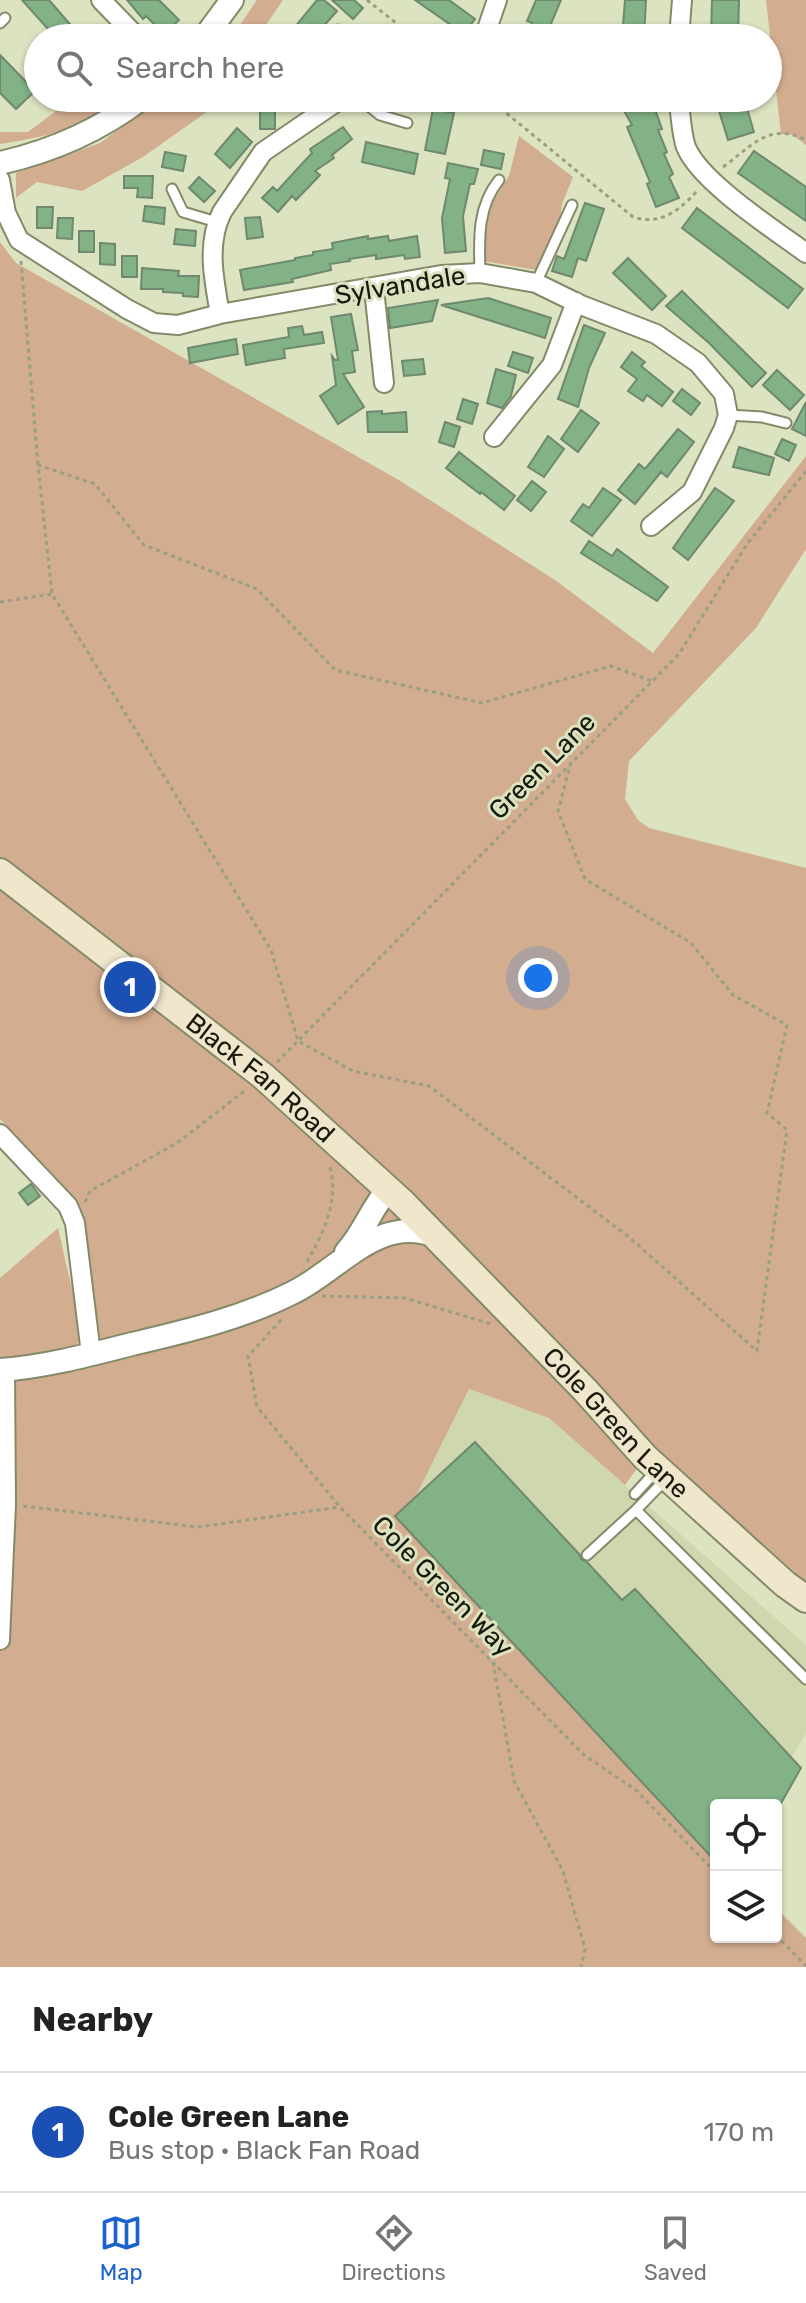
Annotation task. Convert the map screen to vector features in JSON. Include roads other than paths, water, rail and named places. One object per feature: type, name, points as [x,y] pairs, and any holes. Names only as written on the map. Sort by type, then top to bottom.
[{"type":"main road","name":"Black Fan Road","points":[[0,872],[249,1063],[396,1196]]},
{"type":"main road","name":"Cole Green Lane","points":[[396,1196],[663,1472],[785,1584],[806,1599]]},
{"type":"street","points":[[101,0],[124,24]]},
{"type":"street","points":[[214,24],[232,0]]},
{"type":"street","points":[[489,24],[497,0]]},
{"type":"street","points":[[680,24],[682,0]]},
{"type":"street","points":[[0,163],[55,148],[90,133],[121,112]]},
{"type":"street","points":[[220,314],[212,247],[217,222],[263,152],[322,112]]},
{"type":"street","points":[[681,112],[687,148],[709,177],[806,253]]},
{"type":"street","name":"Sylvandale","points":[[0,180],[6,213],[19,240],[154,323],[178,325],[220,314],[441,275],[480,273],[536,283],[656,334],[698,363],[724,394],[728,415]]},
{"type":"street","points":[[374,289],[384,383]]},
{"type":"street","points":[[494,437],[552,365],[576,302]]},
{"type":"street","points":[[651,526],[692,492],[728,415]]},
{"type":"street","points":[[0,1134],[68,1206],[75,1223],[91,1354]]},
{"type":"street","points":[[328,1271],[354,1244],[375,1206],[396,1196]]},
{"type":"street","points":[[0,1640],[6,1504],[2,1370],[91,1354],[218,1323],[257,1310],[297,1291],[377,1238],[410,1230],[435,1236]]},
{"type":"lane","points":[[376,112],[407,123]]},
{"type":"lane","points":[[480,273],[482,211],[490,191],[499,180]]},
{"type":"lane","points":[[172,189],[183,212],[217,222]]},
{"type":"lane","points":[[536,283],[572,205]]},
{"type":"lane","points":[[728,415],[762,417],[786,423]]},
{"type":"lane","points":[[635,1494],[663,1472]]},
{"type":"lane","points":[[587,1555],[636,1510],[663,1472]]},
{"type":"lane","points":[[636,1510],[806,1679]]},
{"type":"place","name":"Cole Green Lane","points":[[130,987]]}]
